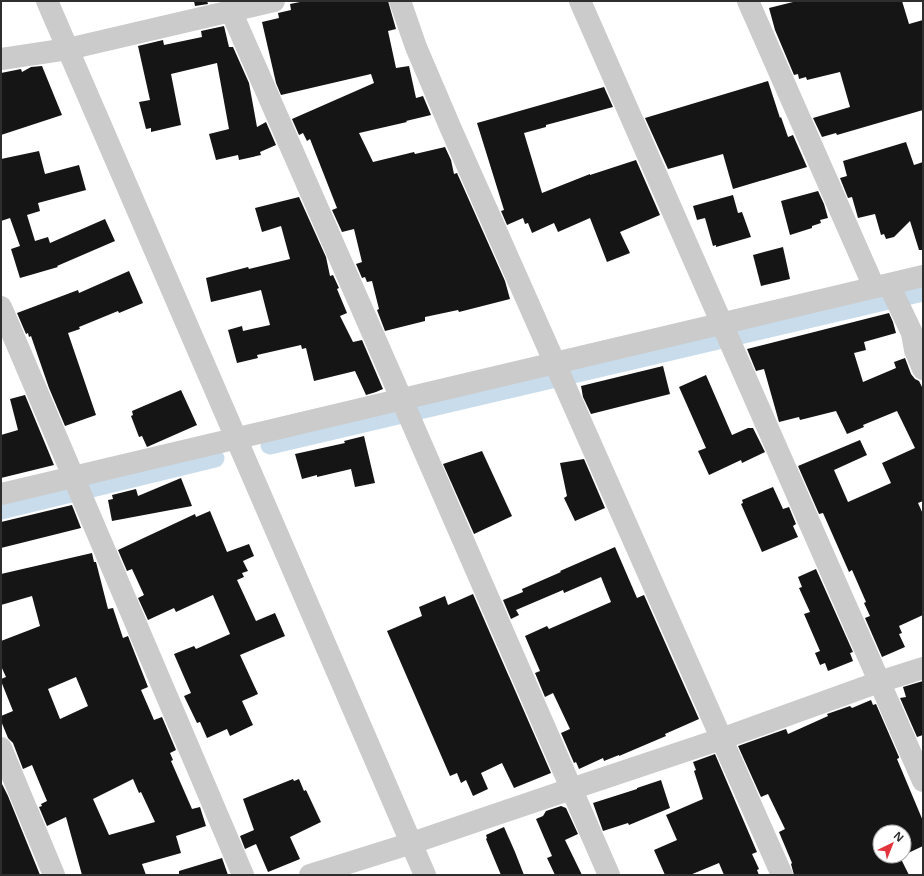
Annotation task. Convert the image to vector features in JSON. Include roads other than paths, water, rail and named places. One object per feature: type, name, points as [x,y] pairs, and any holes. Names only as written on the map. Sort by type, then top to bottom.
[{"type":"street","points":[[47,1],[425,875]]},
{"type":"street","points":[[1,59],[68,49],[274,1]]},
{"type":"street","points":[[400,1],[416,48],[451,130],[782,875]]},
{"type":"street","points":[[580,1],[923,781]]},
{"type":"street","points":[[748,1],[882,286],[912,334],[915,350],[923,368]]},
{"type":"street","points":[[231,11],[609,875]]},
{"type":"street","points":[[1,494],[74,478],[923,276]]},
{"type":"street","points":[[1,307],[243,875]]},
{"type":"street","points":[[310,875],[412,844],[722,739],[879,682],[923,668]]},
{"type":"street","points":[[1,748],[54,875]]},
{"type":"waterway","points":[[270,445],[923,292]]},
{"type":"waterway","points":[[1,510],[215,458]]}]
